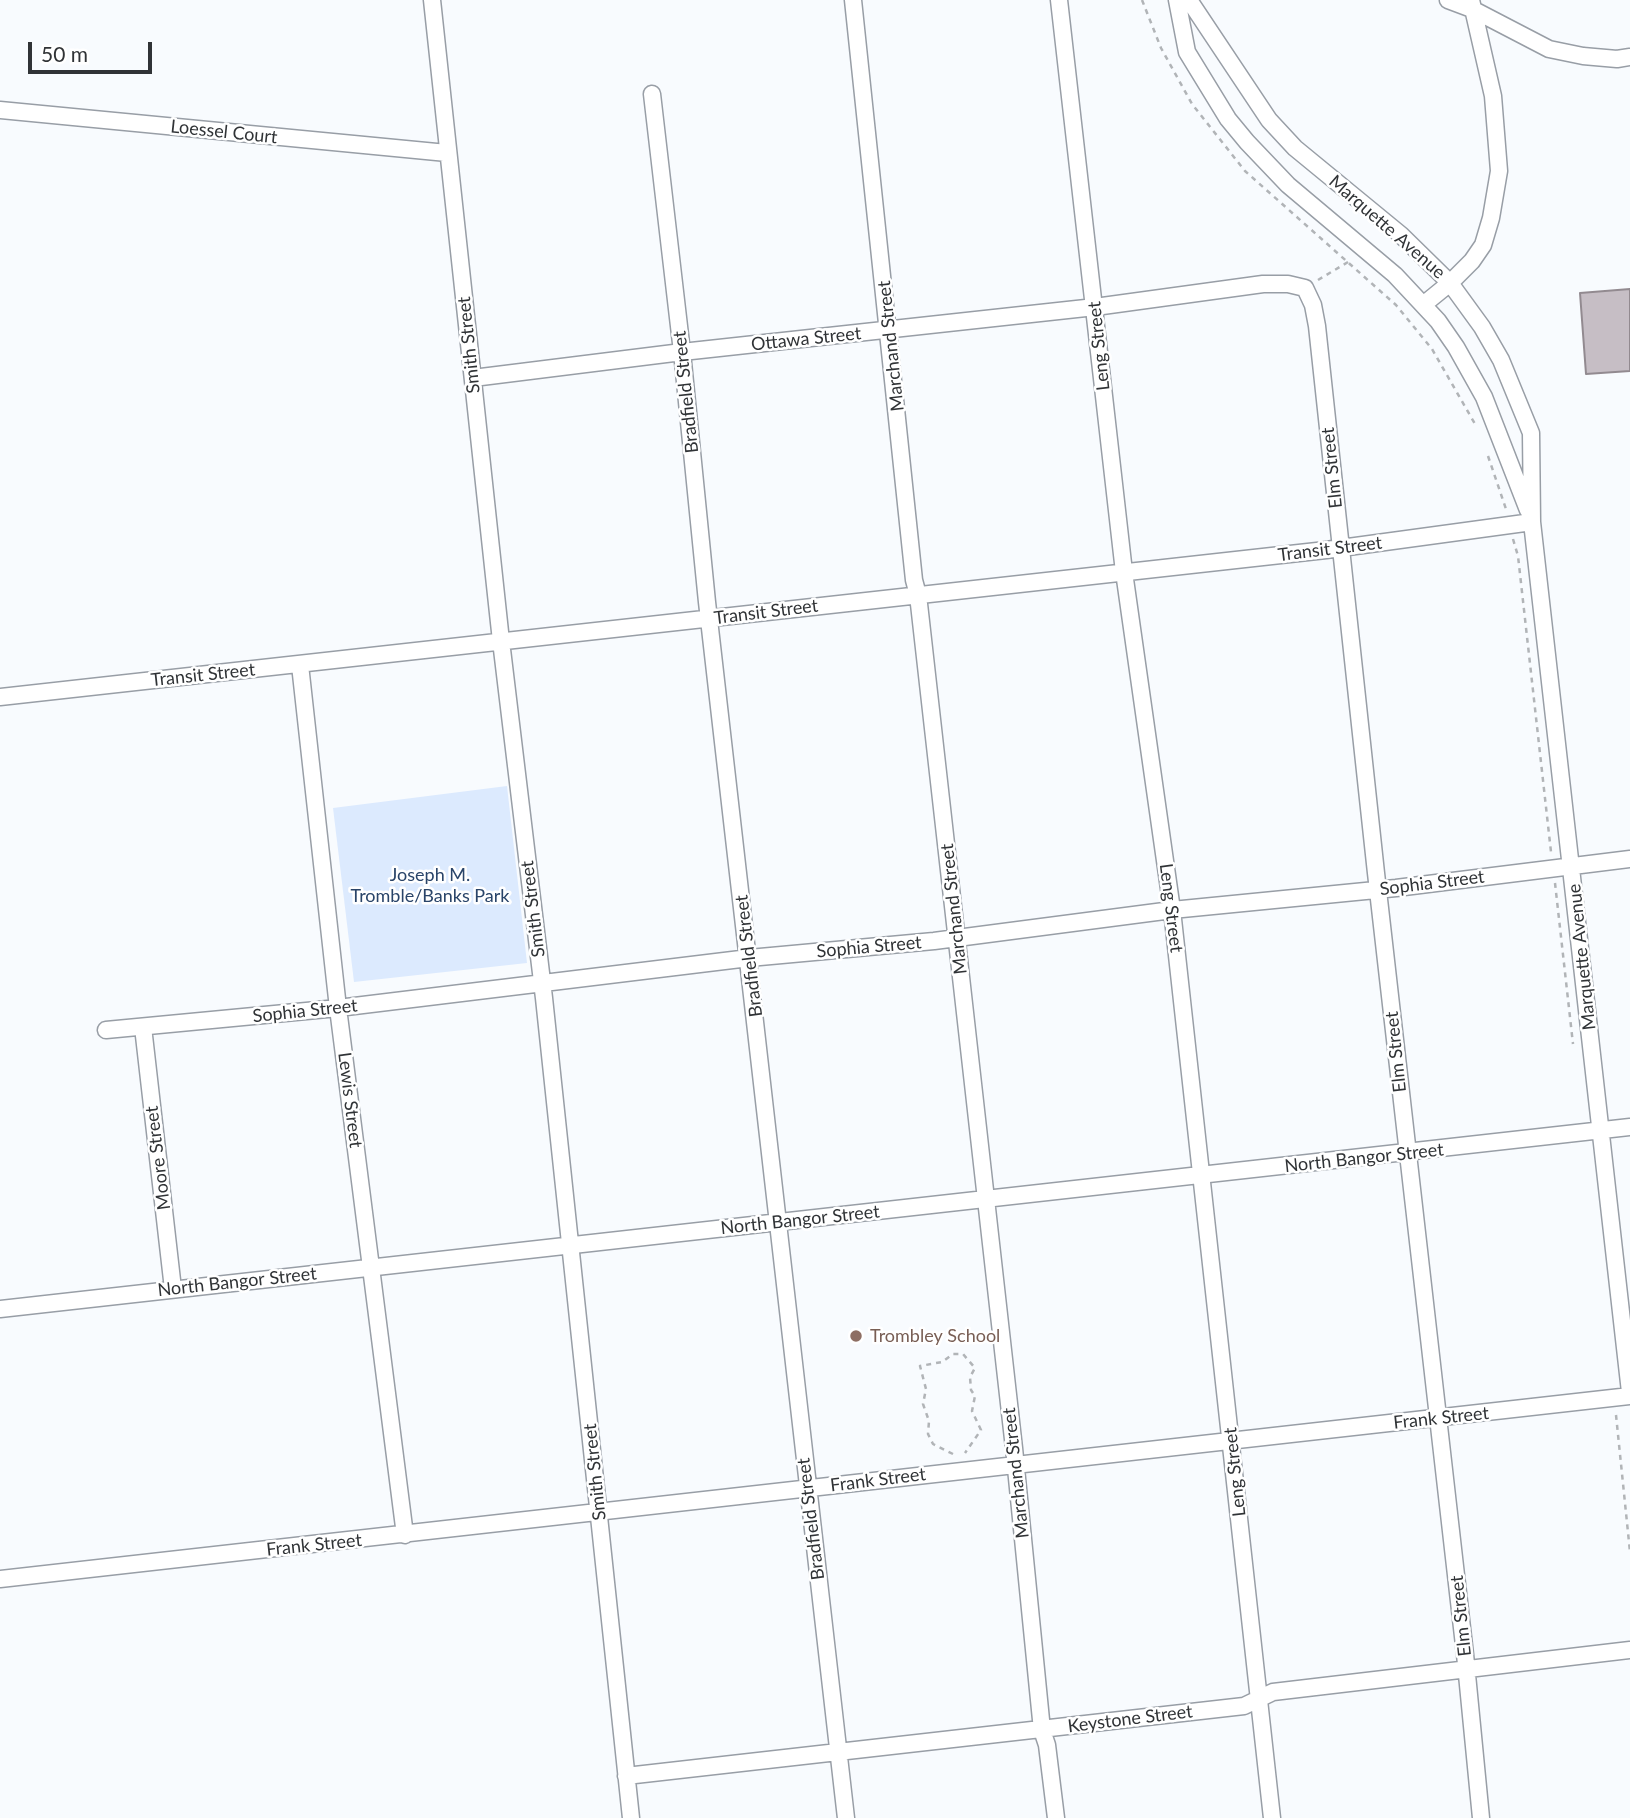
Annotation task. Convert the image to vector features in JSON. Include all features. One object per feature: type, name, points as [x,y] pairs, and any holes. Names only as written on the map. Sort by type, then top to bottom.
[{"type":"street","name":"Smith Street","points":[[432,0],[501,641],[600,1513],[631,1818]]},
{"type":"street","name":"Marchand Street","points":[[853,0],[890,330],[914,580],[918,595],[957,937],[1042,1730],[1047,1745],[1055,1818]]},
{"type":"street","name":"Leng Street","points":[[1059,0],[1124,572],[1172,910],[1272,1818]]},
{"type":"street","name":"Marquette Avenue","points":[[1177,0],[1187,52],[1222,110],[1247,142],[1288,185],[1376,257],[1423,305],[1456,346],[1484,397],[1532,522]]},
{"type":"street","name":"Marquette Avenue","points":[[1189,0],[1269,120],[1295,148],[1394,229],[1450,283],[1482,327],[1501,360],[1531,433],[1532,522],[1601,1130],[1624,1396]]},
{"type":"street","points":[[1448,0],[1472,5],[1549,49],[1583,56],[1617,59],[1630,57]]},
{"type":"street","points":[[1423,305],[1450,283],[1472,261],[1483,245],[1491,218],[1499,171],[1493,96],[1472,5]]},
{"type":"street","name":"Bradfield Street","points":[[652,94],[846,1818]]},
{"type":"street","name":"Loessel Court","points":[[0,110],[447,153]]},
{"type":"street","name":"Ottawa Street","points":[[473,378],[682,352],[1095,307],[1263,284],[1288,284],[1305,288]]},
{"type":"street","name":"Elm Street","points":[[1305,288],[1313,305],[1317,326],[1481,1818]]},
{"type":"street","name":"Transit Street","points":[[0,697],[1341,548],[1532,522]]},
{"type":"street","name":"Lewis Street","points":[[300,665],[338,1008],[405,1535]]},
{"type":"street","name":"Sophia Street","points":[[106,1030],[338,1008],[749,958],[957,937],[1172,910],[1378,890],[1630,859]]},
{"type":"street","name":"Moore Street","points":[[143,1027],[173,1290]]},
{"type":"street","name":"North Bangor Street","points":[[0,1309],[1630,1127]]},
{"type":"street","name":"Frank Street","points":[[0,1579],[1624,1396]]},
{"type":"street","name":"Keystone Street","points":[[626,1776],[1244,1706],[1273,1692],[1630,1650]]},
{"type":"path","points":[[1142,0],[1161,48],[1192,104],[1245,171],[1396,305],[1432,349],[1478,427]]},
{"type":"path","points":[[1305,288],[1348,262]]},
{"type":"path","points":[[1486,450],[1518,556],[1574,1050]]},
{"type":"path","points":[[953,1454],[933,1444],[928,1434],[929,1421],[923,1404],[926,1390],[920,1366],[942,1362],[953,1354],[963,1354],[975,1368],[970,1377],[971,1390],[975,1396],[972,1411],[981,1430],[965,1452]]},
{"type":"path","points":[[1624,1396],[1630,1552]]},
{"type":"green space","name":"Joseph M. Tromble/Banks Park","points":[[507,786],[527,963],[354,982],[333,808]]},
{"type":"building","points":[[1630,289],[1630,371],[1586,374],[1580,293]]},
{"type":"place","name":"Trombley School","points":[[856,1336]]}]
